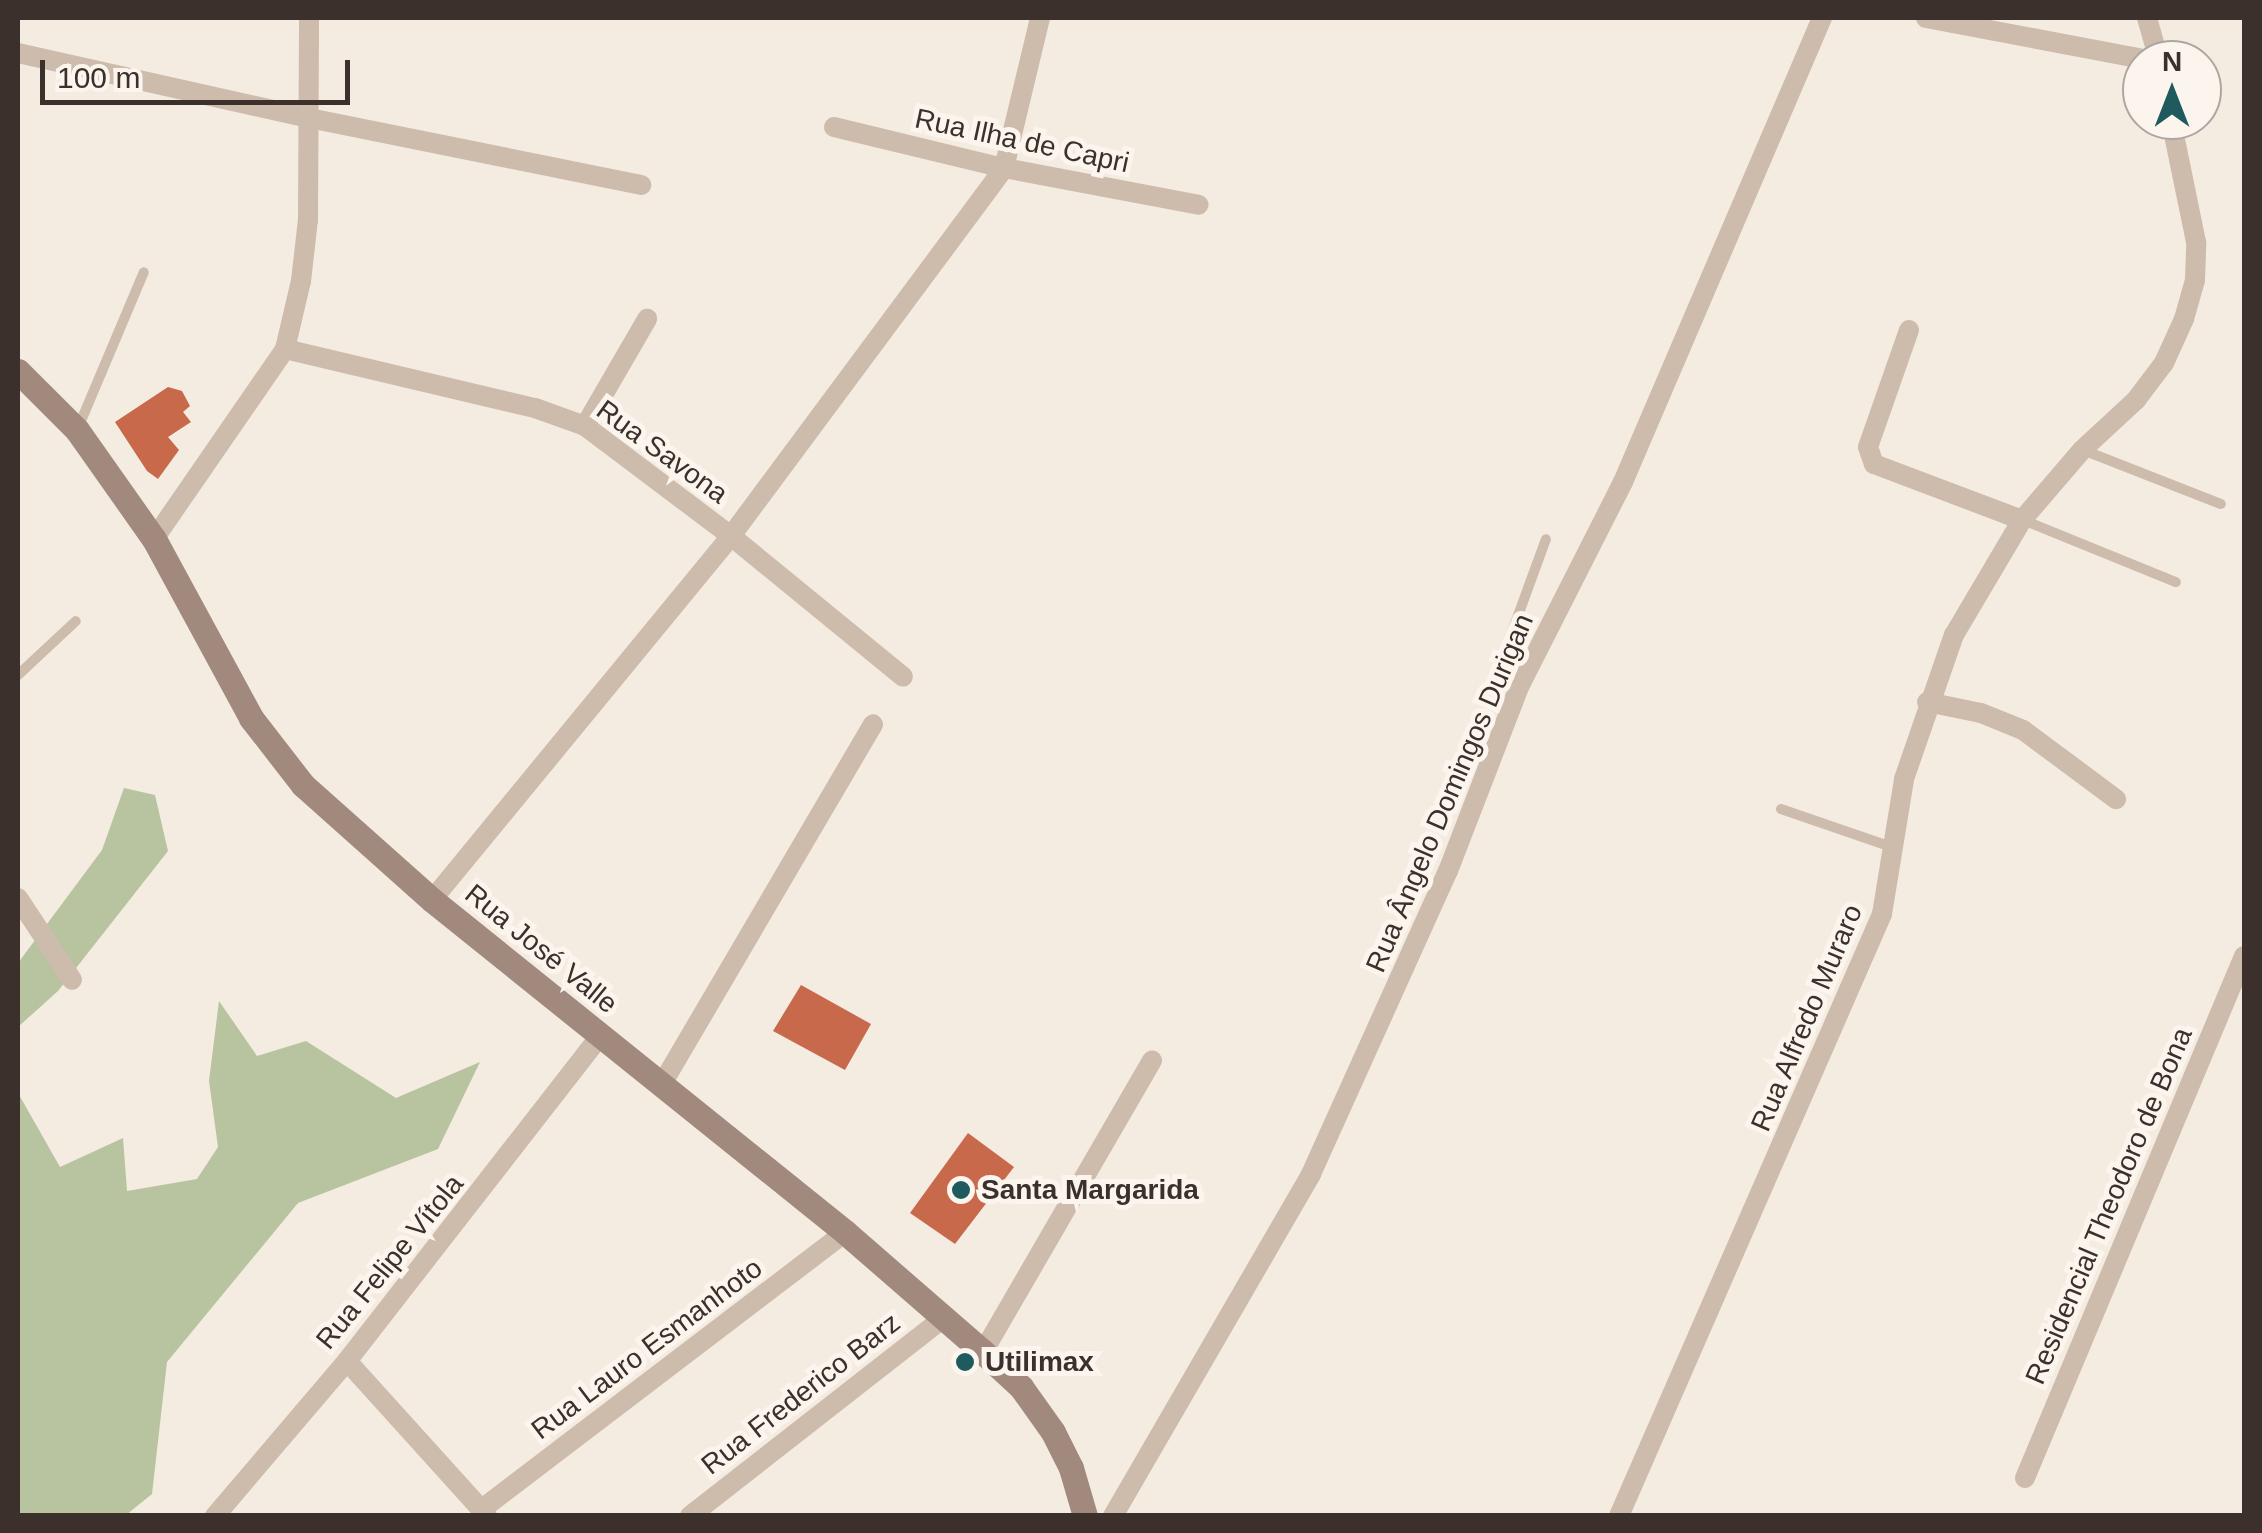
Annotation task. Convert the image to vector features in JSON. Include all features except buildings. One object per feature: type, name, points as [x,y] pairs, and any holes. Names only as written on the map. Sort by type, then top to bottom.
[{"type":"street","points":[[154,538],[285,350],[308,220],[309,18]]},
{"type":"street","points":[[432,900],[732,536],[1004,168],[1040,18]]},
{"type":"street","name":"Rua Ângelo Domingos Durigan","points":[[1114,1516],[1311,1174],[1448,870],[1519,687],[1623,482],[1822,18]]},
{"type":"street","points":[[1926,18],[2122,55]]},
{"type":"street","points":[[18,53],[309,118],[641,185]]},
{"type":"street","name":"Rua Ilha de Capri","points":[[834,127],[1004,168],[1199,205]]},
{"type":"street","name":"Rua Alfredo Muraro","points":[[1619,1516],[1840,1018],[1882,914],[1904,779],[1927,702],[1972,596],[2022,520],[2082,450],[2136,400],[2164,363],[2195,280],[2196,242],[2175,140]]},
{"type":"street","points":[[585,426],[648,319]]},
{"type":"street","points":[[1909,330],[1868,447],[1874,464],[2022,520]]},
{"type":"street","name":"Rua Savona","points":[[285,350],[535,408],[585,426],[732,536],[904,678]]},
{"type":"street","name":"Rua José Valle","points":[[18,371],[77,430],[154,538],[251,718],[303,785],[432,900],[845,1232],[984,1352],[1021,1387],[1053,1432],[1071,1468],[1086,1516]]},
{"type":"street","points":[[1927,702],[1981,713],[2023,730],[2116,799]]},
{"type":"street","points":[[662,1084],[874,724]]},
{"type":"street","points":[[18,898],[72,980]]},
{"type":"street","name":"Residencial Theodoro de Bona","points":[[2025,1478],[2244,956]]},
{"type":"street","name":"Rua Felipe Vítola","points":[[214,1516],[347,1361],[600,1035]]},
{"type":"street","points":[[984,1352],[1152,1060]]},
{"type":"street","name":"Rua Lauro Esmanhoto","points":[[485,1512],[845,1232]]},
{"type":"street","name":"Rua Frederico Barz","points":[[690,1516],[945,1317]]},
{"type":"street","points":[[347,1361],[485,1512]]},
{"type":"street","points":[[1086,1516],[1102,1516]]},
{"type":"lane","points":[[77,430],[144,272]]},
{"type":"lane","points":[[2082,450],[2222,504]]},
{"type":"lane","points":[[2022,520],[2176,582]]},
{"type":"lane","points":[[1519,687],[1505,651],[1546,539]]},
{"type":"lane","points":[[18,675],[76,621]]},
{"type":"lane","points":[[1781,810],[1894,848]]},
{"type":"green space","points":[[124,788],[155,795],[168,851],[58,991],[18,1027],[18,963],[102,850]]},
{"type":"green space","points":[[219,1001],[257,1056],[306,1041],[396,1098],[480,1062],[438,1149],[298,1203],[167,1362],[152,1494],[126,1515],[18,1515],[18,1093],[60,1167],[123,1138],[127,1191],[197,1179],[218,1147],[209,1081]]},
{"type":"place","name":"Santa Margarida","points":[[961,1190]]},
{"type":"place","name":"Utilimax","points":[[965,1362]]}]
